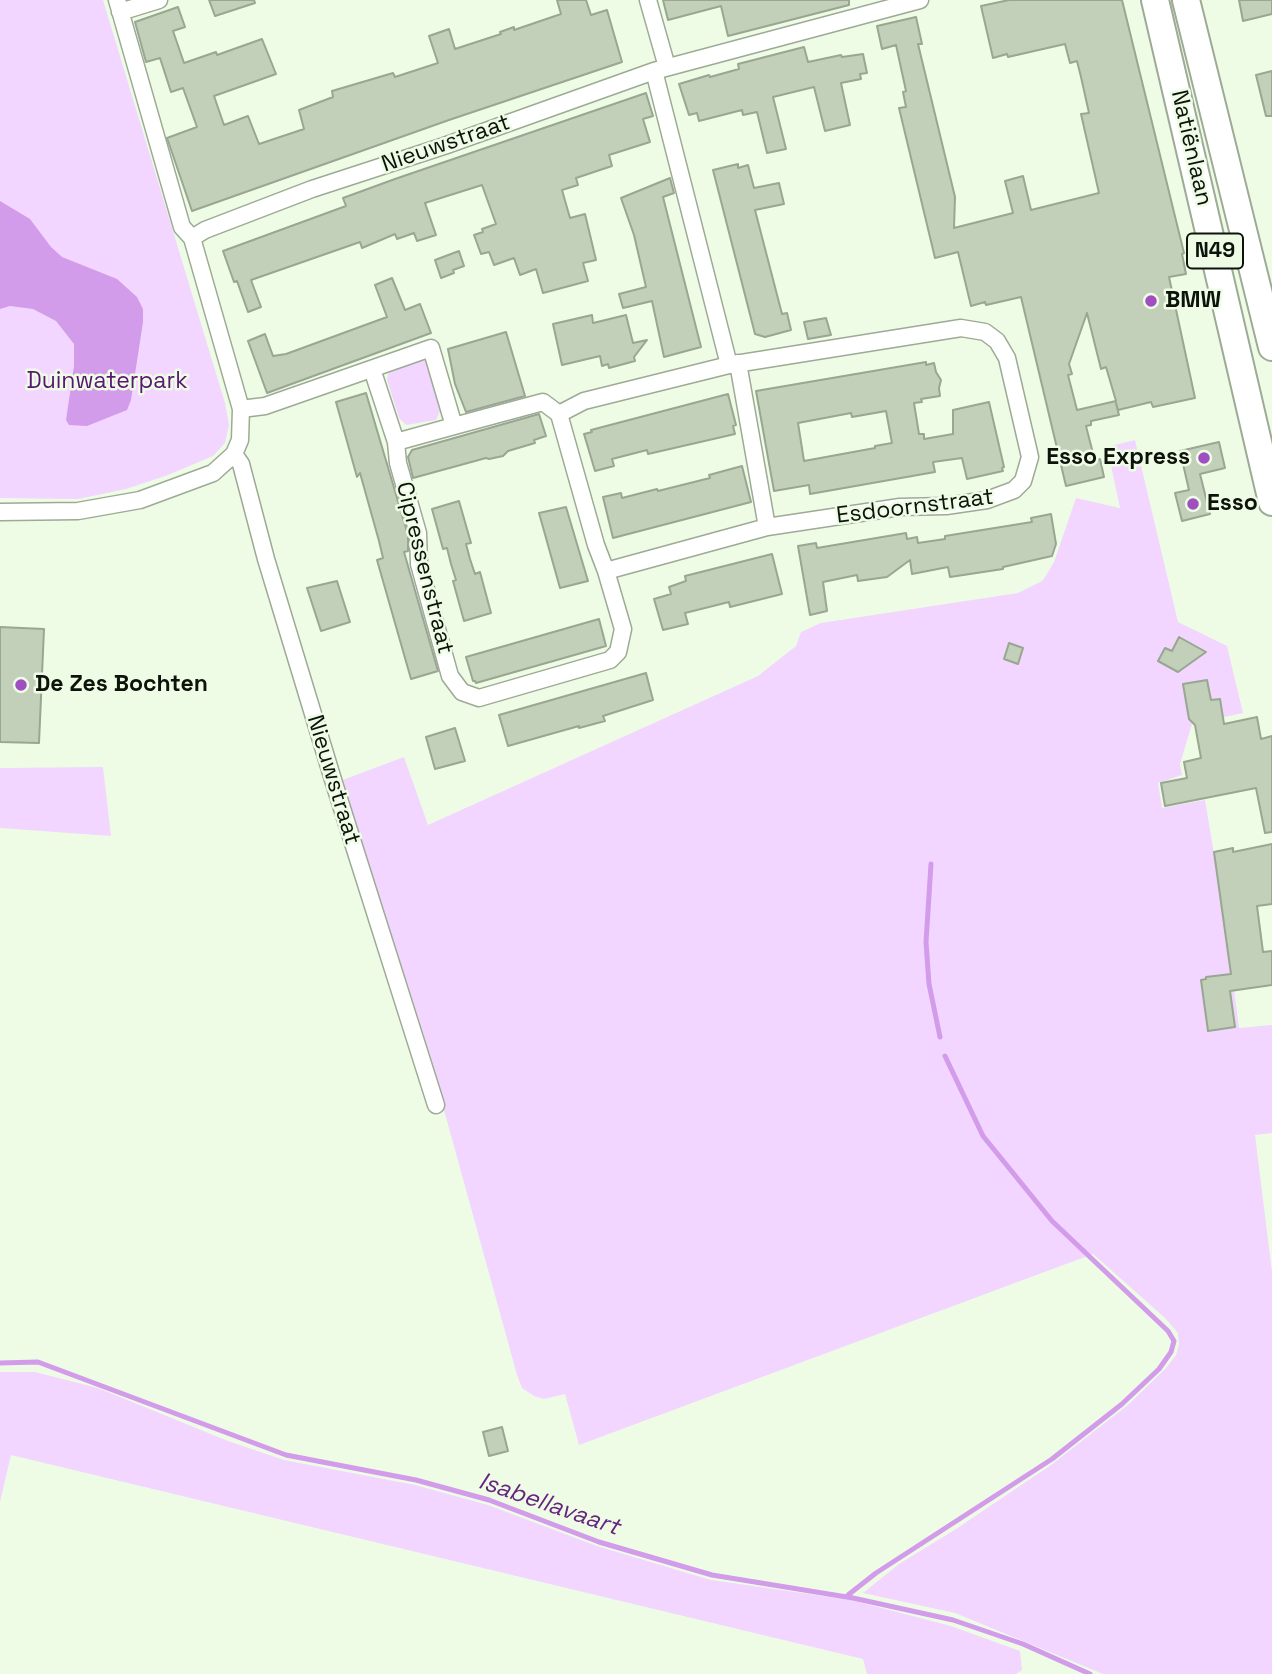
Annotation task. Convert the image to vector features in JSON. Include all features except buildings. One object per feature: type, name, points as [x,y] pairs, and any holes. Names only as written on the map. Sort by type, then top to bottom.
[{"type":"main road","name":"Natiënlaan","points":[[1155,0],[1272,502]]},
{"type":"main road","name":"Natiënlaan","points":[[1186,0],[1272,347]]},
{"type":"street","points":[[0,512],[78,511],[141,500],[213,473],[234,454],[240,440],[241,409],[192,238],[182,227],[118,6],[159,0]]},
{"type":"street","points":[[648,0],[660,69],[734,364],[767,527]]},
{"type":"street","name":"Nieuwstraat","points":[[192,238],[205,230],[312,190],[660,69],[894,3],[920,0]]},
{"type":"street","name":"Esdoornstraat","points":[[559,414],[584,401],[734,364],[961,328],[985,332],[997,341],[1007,358],[1030,457],[1023,481],[1014,490],[987,500],[946,506],[900,507],[767,527],[606,571]]},
{"type":"street","points":[[241,409],[264,406],[431,348],[454,426]]},
{"type":"street","name":"Cipressenstraat","points":[[372,369],[396,442],[398,463],[418,533],[419,564],[450,676],[462,692],[479,698],[610,660],[618,652],[623,629],[559,414]]},
{"type":"street","points":[[396,442],[543,402],[559,414]]},
{"type":"street","name":"Nieuwstraat","points":[[234,454],[241,464],[266,559],[334,783],[436,1105]]},
{"type":"green space","name":"Duinwaterpark","points":[[0,0],[103,0],[225,403],[229,425],[225,443],[213,456],[126,489],[78,499],[0,498]]},
{"type":"green space","points":[[415,359],[428,362],[441,409],[436,420],[406,425],[399,418],[387,380],[390,370]]},
{"type":"green space","points":[[1135,440],[1178,622],[1227,646],[1243,713],[1192,724],[1180,764],[1182,775],[1158,783],[1162,808],[1205,800],[1225,919],[1239,1028],[1272,1025],[1272,1133],[1255,1135],[1272,1272],[1272,1674],[1103,1674],[955,1613],[863,1593],[899,1564],[1051,1465],[1129,1404],[1176,1355],[1178,1333],[1165,1318],[1093,1254],[579,1445],[565,1394],[544,1399],[534,1396],[522,1388],[517,1375],[444,1110],[340,781],[404,757],[428,825],[758,676],[796,646],[801,632],[821,623],[1018,593],[1045,577],[1054,562],[1076,498],[1120,508],[1107,447]]},
{"type":"green space","points":[[103,767],[111,836],[0,828],[0,768]]},
{"type":"green space","points":[[0,1372],[35,1372],[98,1388],[228,1441],[284,1460],[415,1485],[488,1505],[597,1546],[711,1580],[851,1600],[951,1626],[1020,1651],[1022,1670],[1016,1674],[867,1674],[863,1659],[11,1455],[0,1502]]},
{"type":"shaded area","points":[[0,201],[30,219],[62,257],[117,279],[137,297],[143,309],[143,322],[131,400],[127,410],[87,426],[69,425],[66,420],[74,366],[74,344],[56,321],[33,309],[10,306],[0,309]]},
{"type":"waterway","points":[[931,864],[926,942],[929,984],[940,1037]]},
{"type":"waterway","points":[[848,1595],[876,1573],[1052,1459],[1122,1404],[1159,1369],[1171,1352],[1174,1341],[1168,1331],[1052,1221],[983,1136],[945,1056]]},
{"type":"waterway","name":"Isabellavaart","points":[[0,1363],[38,1362],[286,1455],[416,1480],[489,1500],[599,1542],[712,1575],[853,1598],[953,1620],[1023,1644],[1090,1674]]},
{"type":"place","name":"BMW","points":[[1151,301]]},
{"type":"place","name":"Esso Express","points":[[1204,458]]},
{"type":"place","name":"Esso","points":[[1193,504]]},
{"type":"place","name":"De Zes Bochten","points":[[21,685]]}]
